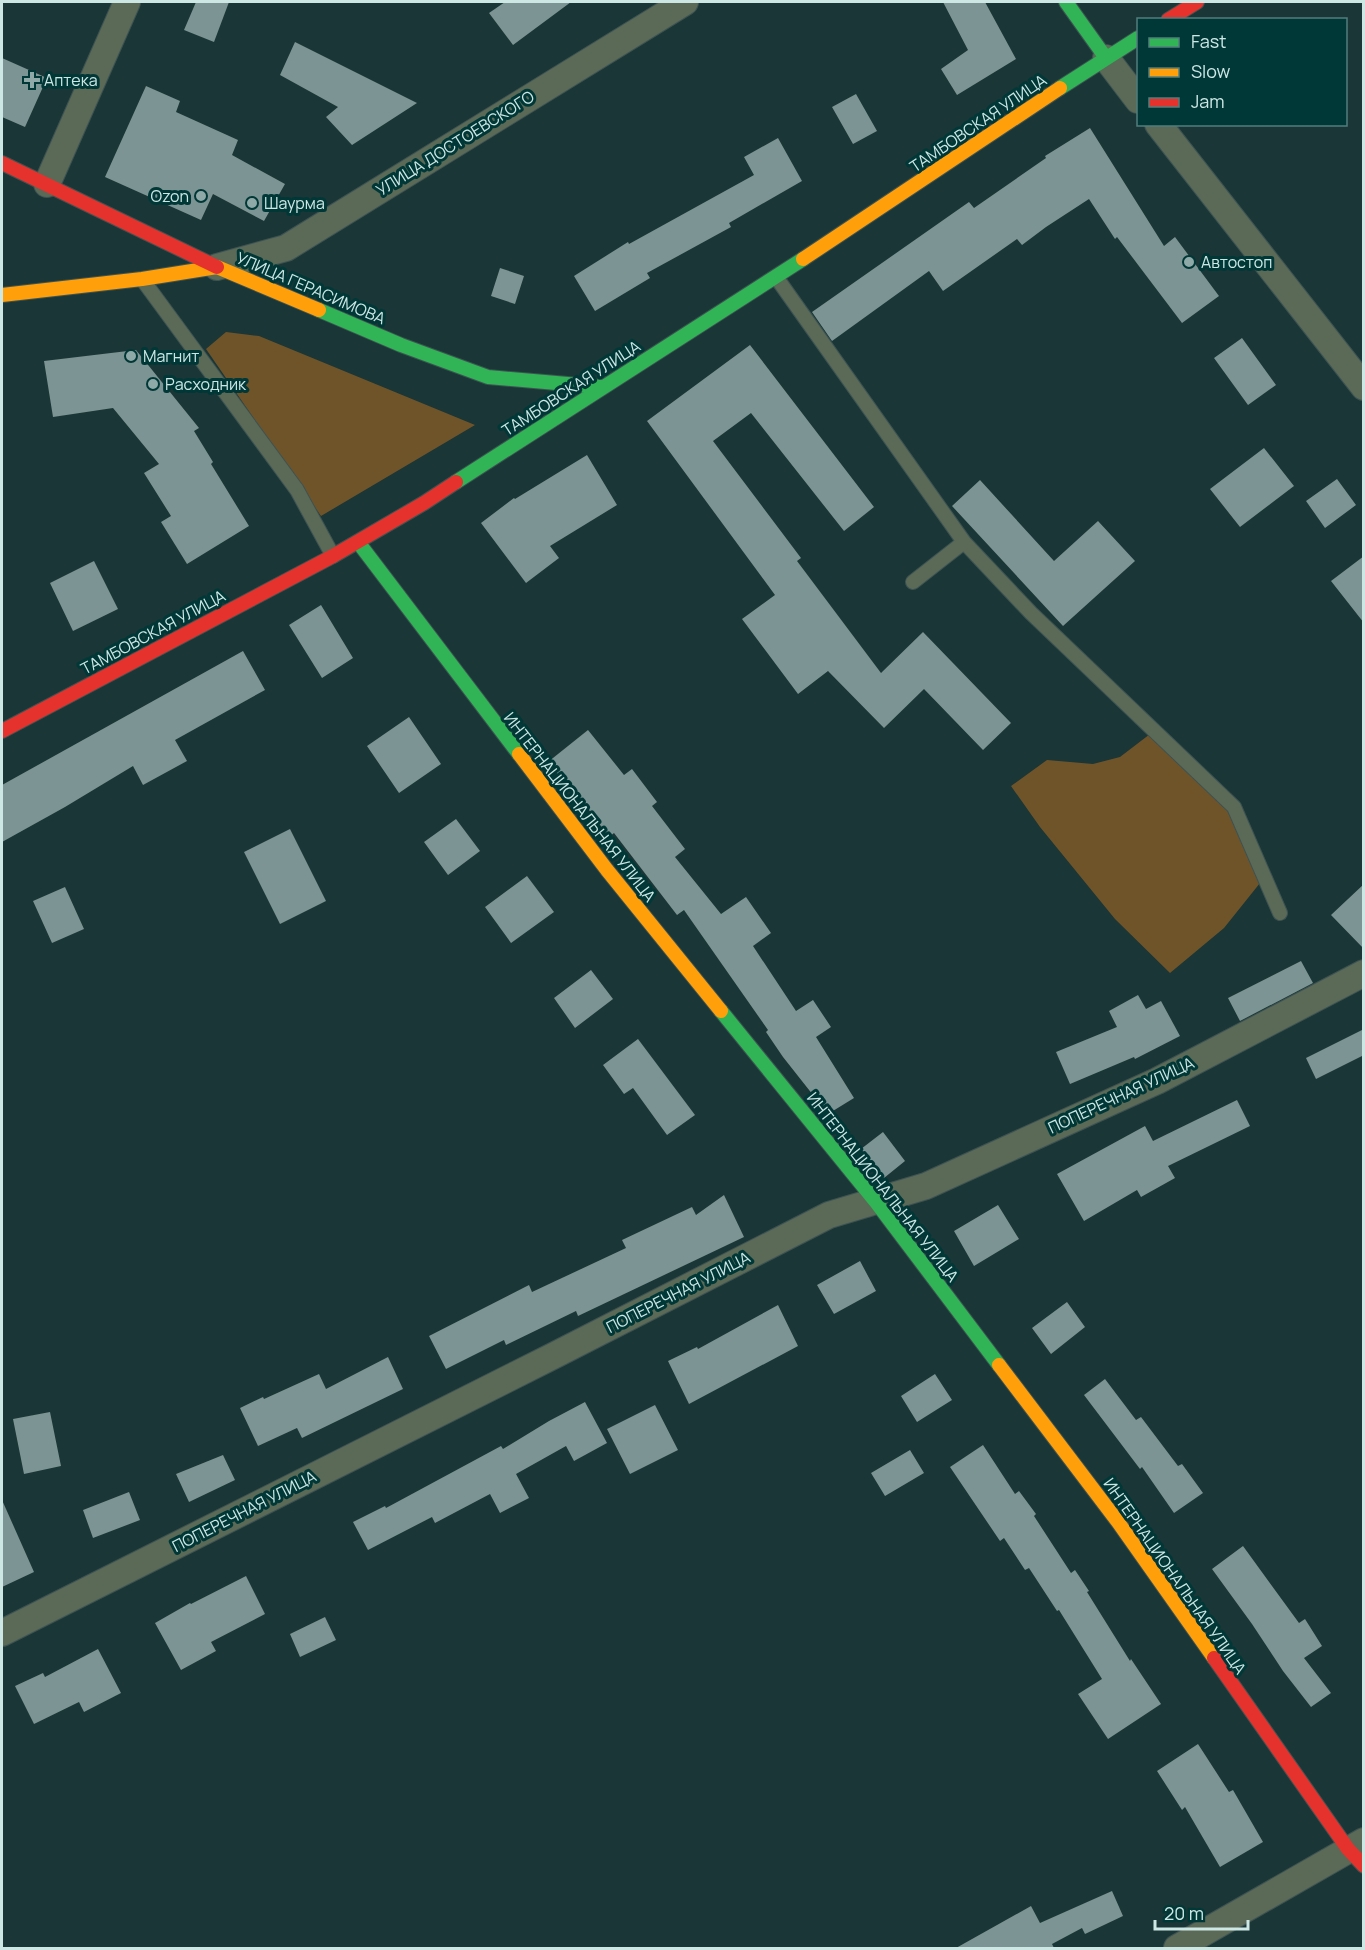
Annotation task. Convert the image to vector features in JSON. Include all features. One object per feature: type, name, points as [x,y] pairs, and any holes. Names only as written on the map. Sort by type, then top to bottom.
[{"type":"main road","points":[[1066,2],[1106,58]]},
{"type":"main road","points":[[1171,18],[1197,2]]},
{"type":"main road","name":"ТАМБОВСКАЯ УЛИЦА","points":[[2,731],[333,556],[424,503],[776,277],[1137,39]]},
{"type":"main road","points":[[2,163],[217,267]]},
{"type":"main road","name":"УЛИЦА ГЕРАСИМОВА","points":[[2,295],[142,279],[217,267],[401,345],[488,377],[602,387]]},
{"type":"main road","name":"ИНТЕРНАЦИОНАЛЬНАЯ УЛИЦА","points":[[358,542],[607,870],[876,1202],[1118,1522],[1358,1852]]},
{"type":"street","points":[[46,184],[127,2]]},
{"type":"street","name":"УЛИЦА ДОСТОЕВСКОГО","points":[[217,267],[286,248],[685,2]]},
{"type":"street","points":[[1106,58],[1137,99]]},
{"type":"street","points":[[1160,126],[1364,387]]},
{"type":"street","name":"ПОПЕРЕЧНАЯ УЛИЦА","points":[[2,1633],[829,1215],[926,1186],[1157,1081],[1364,973]]},
{"type":"street","points":[[1177,1948],[1358,1852]]},
{"type":"lane","points":[[776,277],[964,542],[1031,613],[1234,807],[1280,913]]},
{"type":"lane","points":[[142,279],[297,490],[333,556]]},
{"type":"lane","points":[[913,582],[964,542]]},
{"type":"shaded area","points":[[226,332],[259,336],[475,425],[321,516],[206,349]]},
{"type":"shaded area","points":[[1154,731],[1234,807],[1264,878],[1224,928],[1170,973],[1115,919],[1040,827],[1011,786],[1047,760],[1093,764],[1120,757]]},
{"type":"building","points":[[196,2],[229,2],[214,42],[184,30]]},
{"type":"building","points":[[505,2],[571,2],[513,45],[489,13]]},
{"type":"building","points":[[943,2],[985,2],[1016,59],[957,95],[941,69],[968,50]]},
{"type":"building","points":[[295,42],[417,103],[352,145],[326,117],[338,107],[280,75]]},
{"type":"building","points":[[2,58],[47,78],[25,127],[2,117]]},
{"type":"building","points":[[146,86],[180,101],[176,112],[238,140],[232,155],[285,184],[264,221],[213,194],[201,220],[105,177]]},
{"type":"building","points":[[856,94],[877,131],[853,144],[832,107]]},
{"type":"building","points":[[1090,128],[1164,246],[1175,237],[1219,296],[1182,323],[1117,237],[1115,239],[1089,199],[1022,245],[1017,239],[943,291],[929,271],[832,341],[812,312],[969,202],[974,208],[1046,158],[1045,156]]},
{"type":"building","points":[[778,138],[802,181],[729,223],[731,227],[647,273],[650,278],[595,311],[574,276],[628,242],[629,244],[754,175],[744,157]]},
{"type":"building","points":[[500,268],[524,276],[515,304],[491,296]]},
{"type":"building","points":[[1242,338],[1276,385],[1248,405],[1214,358]]},
{"type":"building","points":[[750,345],[874,507],[844,531],[751,413],[713,441],[801,558],[797,561],[881,673],[923,632],[1011,723],[983,750],[924,689],[884,728],[828,671],[798,694],[742,619],[775,595],[647,421]]},
{"type":"building","points":[[136,350],[199,428],[194,431],[213,462],[211,464],[249,526],[187,564],[161,522],[171,516],[144,473],[159,464],[113,408],[53,417],[44,361]]},
{"type":"building","points":[[1264,448],[1294,486],[1240,527],[1210,489]]},
{"type":"building","points":[[587,455],[617,505],[550,546],[559,558],[526,583],[481,523],[514,498]]},
{"type":"building","points":[[1337,479],[1356,505],[1325,528],[1306,501]]},
{"type":"building","points":[[980,480],[1054,561],[1098,521],[1135,561],[1063,626],[952,506]]},
{"type":"building","points":[[1364,556],[1364,623],[1331,581]]},
{"type":"building","points":[[94,561],[118,609],[73,631],[50,583]]},
{"type":"building","points":[[321,605],[353,658],[322,678],[289,625]]},
{"type":"building","points":[[243,651],[265,690],[175,740],[187,761],[143,785],[133,766],[2,842],[2,785]]},
{"type":"building","points":[[409,717],[441,764],[399,793],[367,746]]},
{"type":"building","points":[[588,730],[624,775],[632,769],[657,802],[652,806],[685,849],[675,857],[721,914],[746,897],[771,933],[753,946],[796,1011],[813,1000],[831,1027],[816,1037],[854,1098],[828,1114],[783,1057],[766,1032],[768,1030],[684,910],[677,915],[614,833],[609,837],[572,787],[570,790],[548,762]]},
{"type":"building","points":[[456,819],[480,851],[448,875],[424,842]]},
{"type":"building","points":[[290,829],[326,901],[280,924],[244,852]]},
{"type":"building","points":[[527,876],[554,912],[511,943],[485,907]]},
{"type":"building","points":[[1364,884],[1364,949],[1331,915]]},
{"type":"building","points":[[65,887],[84,929],[52,943],[33,901]]},
{"type":"building","points":[[1301,961],[1313,983],[1240,1021],[1228,998]]},
{"type":"building","points":[[591,970],[613,999],[575,1028],[554,998]]},
{"type":"building","points":[[1138,995],[1146,1009],[1161,1001],[1180,1036],[1135,1059],[1134,1057],[1070,1084],[1056,1052],[1117,1027],[1109,1011]]},
{"type":"building","points":[[1364,1029],[1364,1055],[1316,1079],[1306,1058]]},
{"type":"building","points":[[638,1039],[695,1115],[667,1135],[633,1088],[624,1094],[603,1065]]},
{"type":"building","points":[[1237,1100],[1250,1126],[1168,1166],[1175,1178],[1141,1197],[1137,1190],[1084,1221],[1057,1174],[1145,1126],[1153,1141]]},
{"type":"building","points":[[883,1132],[905,1161],[884,1178],[861,1149]]},
{"type":"building","points":[[724,1195],[744,1237],[578,1316],[576,1311],[506,1345],[504,1340],[446,1369],[429,1336],[529,1285],[532,1292],[626,1248],[622,1240],[692,1207],[696,1215]]},
{"type":"building","points":[[998,1205],[1019,1239],[974,1266],[954,1231]]},
{"type":"building","points":[[860,1261],[876,1291],[834,1314],[817,1285]]},
{"type":"building","points":[[1067,1302],[1085,1327],[1051,1354],[1032,1328]]},
{"type":"building","points":[[778,1305],[798,1346],[689,1404],[668,1361],[697,1347],[698,1349]]},
{"type":"building","points":[[388,1357],[403,1389],[302,1438],[297,1428],[258,1446],[240,1408],[319,1374],[326,1389]]},
{"type":"building","points":[[935,1374],[952,1400],[917,1422],[901,1396]]},
{"type":"building","points":[[1105,1379],[1136,1420],[1141,1417],[1178,1466],[1182,1464],[1203,1493],[1174,1513],[1142,1467],[1140,1469],[1084,1395]]},
{"type":"building","points":[[585,1402],[607,1443],[574,1461],[566,1446],[516,1474],[529,1498],[500,1513],[490,1494],[435,1523],[432,1517],[368,1550],[353,1522],[385,1506],[386,1508],[501,1446],[503,1449]]},
{"type":"building","points":[[655,1405],[678,1450],[630,1474],[607,1429]]},
{"type":"building","points":[[50,1412],[61,1466],[24,1474],[13,1419]]},
{"type":"building","points":[[983,1445],[1015,1494],[1019,1491],[1036,1514],[1034,1516],[1071,1573],[1075,1570],[1130,1661],[1131,1659],[1161,1704],[1108,1739],[1078,1694],[1102,1679],[1059,1610],[1057,1611],[1029,1568],[1025,1570],[1004,1538],[1000,1541],[950,1467]]},
{"type":"building","points":[[910,1450],[924,1473],[885,1496],[871,1473]]},
{"type":"building","points":[[223,1455],[235,1480],[189,1502],[176,1474]]},
{"type":"building","points":[[129,1492],[140,1520],[93,1538],[83,1510]]},
{"type":"building","points":[[2,1500],[34,1572],[2,1587]]},
{"type":"building","points":[[1243,1546],[1299,1623],[1305,1619],[1322,1646],[1304,1658],[1331,1693],[1311,1707],[1212,1569]]},
{"type":"building","points":[[246,1576],[265,1614],[211,1642],[216,1651],[181,1670],[155,1623]]},
{"type":"building","points":[[325,1617],[336,1640],[300,1657],[290,1634]]},
{"type":"building","points":[[98,1649],[121,1693],[84,1712],[79,1702],[34,1724],[15,1686],[43,1673],[45,1677]]},
{"type":"building","points":[[1198,1744],[1229,1792],[1233,1790],[1263,1842],[1220,1867],[1185,1807],[1182,1810],[1157,1771]]},
{"type":"building","points":[[1112,1891],[1123,1916],[1085,1934],[1082,1928],[1052,1944],[1054,1948],[956,1948],[1031,1906],[1040,1923]]},
{"type":"traffic: fast","points":[[1066,2],[1106,58]]},
{"type":"traffic: fast","points":[[1060,88],[1137,39]]},
{"type":"traffic: fast","points":[[456,482],[803,259]]},
{"type":"traffic: fast","points":[[319,310],[401,345],[488,377],[602,387]]},
{"type":"traffic: fast","points":[[358,542],[519,754]]},
{"type":"traffic: fast","points":[[721,1011],[876,1202],[999,1365]]},
{"type":"traffic: slow","points":[[803,259],[1060,88]]},
{"type":"traffic: slow","points":[[2,295],[142,279],[217,267],[319,310]]},
{"type":"traffic: slow","points":[[519,754],[607,870],[721,1011]]},
{"type":"traffic: slow","points":[[999,1365],[1118,1522],[1214,1658]]},
{"type":"traffic: jam","points":[[1171,18],[1197,2]]},
{"type":"traffic: jam","points":[[2,163],[217,267]]},
{"type":"traffic: jam","points":[[2,731],[333,556],[456,482]]},
{"type":"traffic: jam","points":[[1214,1658],[1348,1849],[1364,1866]]},
{"type":"place","name":"Аптека","points":[[32,80]]},
{"type":"place","name":"Ozon","points":[[201,196]]},
{"type":"place","name":"Шаурма","points":[[252,203]]},
{"type":"place","name":"Автостоп","points":[[1189,262]]},
{"type":"place","name":"Магнит","points":[[131,356]]},
{"type":"place","name":"Расходник","points":[[153,384]]}]
